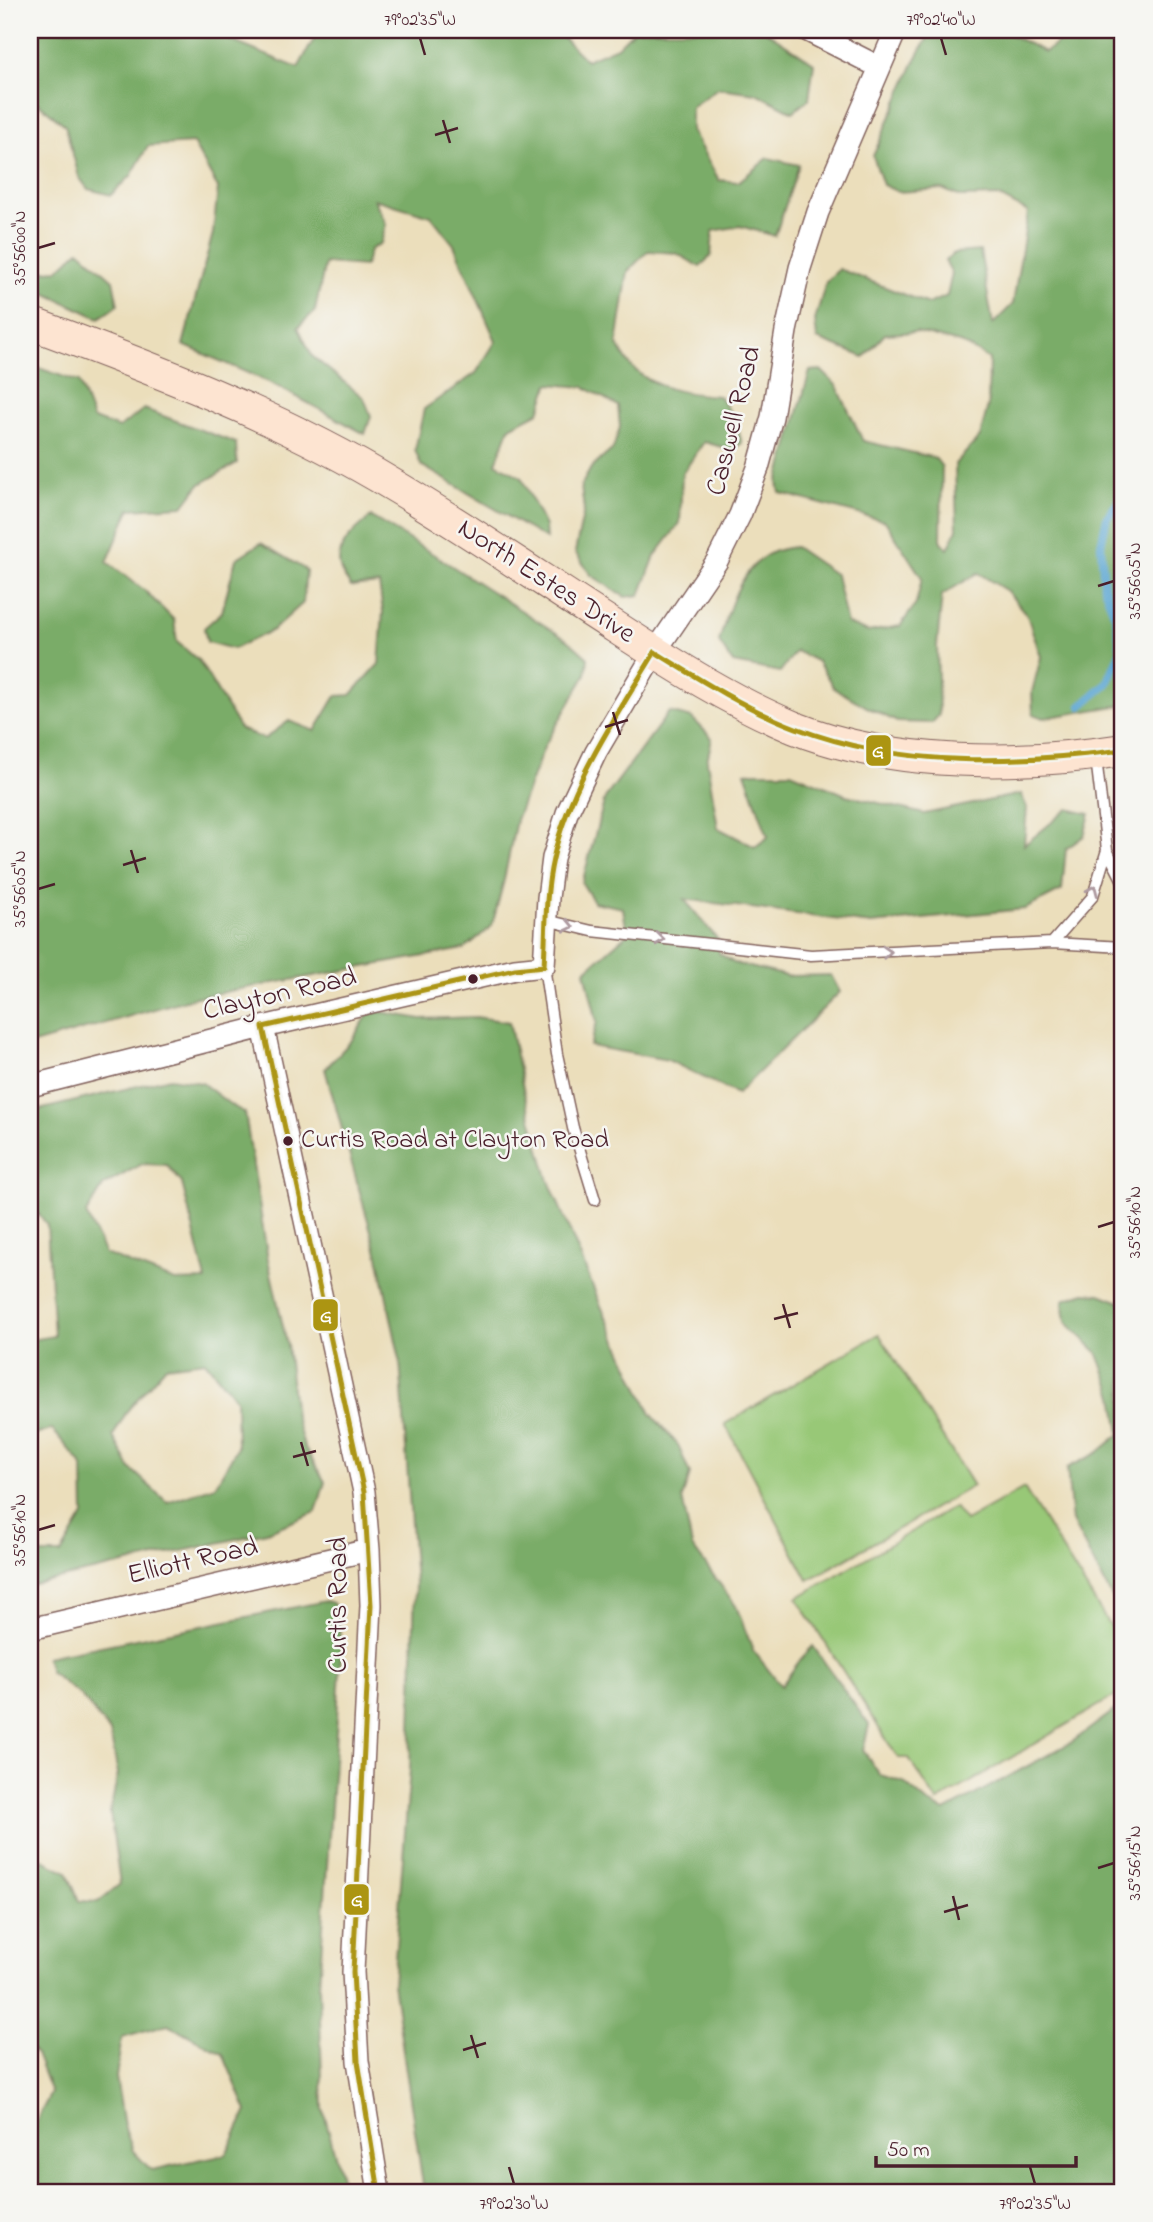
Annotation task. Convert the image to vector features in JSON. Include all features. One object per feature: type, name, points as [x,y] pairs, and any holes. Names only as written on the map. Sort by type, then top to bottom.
[{"type":"main road","name":"North Estes Drive","points":[[30,323],[121,357],[279,424],[392,484],[716,690],[797,729],[860,747],[944,758],[1021,759],[1109,752]]},
{"type":"street","points":[[806,30],[879,67]]},
{"type":"street","name":"Caswell Road","points":[[544,966],[546,920],[554,858],[567,813],[596,752],[655,652],[717,561],[740,515],[758,468],[772,417],[786,331],[800,268],[818,212],[896,30]]},
{"type":"street","name":"Clayton Road","points":[[30,1086],[262,1027],[515,969],[544,966]]},
{"type":"street","name":"Curtis Road","points":[[262,1027],[364,1492],[371,1605],[353,1972],[358,2061],[379,2192]]},
{"type":"street","name":"Elliott Road","points":[[30,1629],[369,1550]]},
{"type":"lane","points":[[1052,943],[1093,896],[1107,850],[1109,752]]},
{"type":"lane","points":[[1107,850],[1123,881]]},
{"type":"lane","points":[[546,920],[592,931],[811,955],[1052,943],[1123,947]]},
{"type":"lane","points":[[544,966],[557,1054],[570,1116],[595,1200]]},
{"type":"green space","points":[[30,30],[205,30],[298,68],[319,30],[555,30],[586,60],[617,47],[634,30],[764,30],[814,63],[809,99],[793,112],[756,93],[718,88],[691,107],[691,130],[719,180],[738,182],[768,158],[799,165],[775,236],[740,226],[713,231],[711,256],[700,267],[676,253],[648,251],[628,271],[617,344],[628,362],[641,375],[661,386],[719,396],[735,419],[742,443],[732,450],[704,442],[682,474],[680,523],[655,556],[640,595],[625,597],[591,575],[575,552],[584,510],[581,486],[591,468],[613,449],[620,427],[618,406],[584,387],[549,384],[539,412],[510,427],[496,463],[521,477],[545,526],[546,539],[421,465],[415,450],[424,409],[476,373],[496,341],[454,245],[431,216],[374,199],[386,224],[381,243],[370,250],[365,266],[325,263],[315,311],[298,327],[312,356],[364,398],[371,416],[365,434],[273,384],[183,345],[213,233],[218,188],[193,143],[148,146],[131,176],[111,195],[88,189],[79,177],[65,125],[39,104],[30,101]]},
{"type":"green space","points":[[932,30],[1001,30],[1045,52],[1075,30],[1121,30],[1123,59],[1118,83],[1123,102],[1123,705],[1044,718],[1033,714],[1032,692],[1041,657],[1027,615],[1007,591],[978,573],[942,595],[937,646],[939,715],[932,723],[897,722],[867,707],[834,688],[818,662],[796,651],[780,672],[733,663],[719,642],[731,604],[744,578],[762,559],[784,549],[795,547],[836,575],[847,624],[868,632],[900,626],[916,604],[922,578],[885,521],[780,493],[778,482],[810,371],[821,370],[837,386],[863,441],[935,458],[942,467],[941,542],[948,549],[957,529],[955,464],[980,437],[988,405],[989,359],[963,344],[917,332],[885,334],[864,357],[817,339],[815,320],[826,282],[839,269],[928,304],[947,296],[952,273],[945,261],[954,253],[980,251],[993,324],[1013,304],[1028,212],[998,196],[961,197],[942,189],[898,192],[883,185],[873,156],[916,59]]},
{"type":"green space","points":[[79,250],[113,280],[118,305],[99,318],[47,294],[30,290],[30,272],[58,270]]},
{"type":"green space","points":[[30,365],[79,382],[93,419],[119,428],[144,409],[236,443],[237,463],[199,485],[183,506],[130,509],[107,562],[144,590],[174,620],[177,642],[199,661],[240,729],[264,739],[289,721],[315,731],[336,696],[351,695],[379,664],[383,612],[379,584],[351,587],[342,572],[339,560],[343,545],[371,517],[569,641],[588,658],[586,675],[545,745],[516,820],[492,926],[464,949],[196,997],[30,1045]]},
{"type":"green space","points":[[261,543],[306,570],[303,603],[273,630],[233,649],[207,642],[204,628],[222,612],[236,559]]},
{"type":"green space","points":[[669,712],[692,718],[712,738],[707,761],[718,828],[755,847],[768,837],[745,772],[791,772],[846,795],[924,814],[1021,794],[1027,808],[1024,845],[1068,809],[1090,814],[1084,836],[1066,849],[1062,890],[1025,909],[871,924],[684,899],[719,941],[719,953],[734,963],[787,976],[831,975],[840,992],[737,1094],[668,1060],[590,1046],[597,1022],[585,971],[627,934],[623,908],[594,902],[582,883],[605,798]]},
{"type":"green space","points":[[371,1010],[421,1019],[476,1017],[509,1022],[524,1093],[549,1181],[601,1306],[651,1414],[678,1445],[690,1474],[682,1498],[692,1546],[736,1606],[753,1650],[781,1686],[813,1646],[869,1725],[863,1750],[880,1775],[903,1782],[928,1803],[945,1811],[1072,1742],[1123,1704],[1123,2192],[424,2192],[393,1983],[410,1769],[415,1583],[400,1360],[378,1256],[325,1069],[352,1040]]},
{"type":"green space","points":[[170,1078],[202,1083],[245,1113],[268,1260],[287,1344],[295,1416],[304,1446],[325,1482],[316,1512],[267,1532],[30,1585],[30,1554],[61,1554],[84,1515],[83,1466],[52,1429],[30,1437],[30,1340],[54,1336],[47,1225],[39,1214],[30,1215],[30,1112]],"holes":[[[142,1164],[167,1165],[182,1183],[206,1280],[175,1281],[105,1254],[86,1214],[104,1185]],[[205,1361],[236,1399],[237,1448],[215,1486],[167,1502],[130,1468],[113,1436],[127,1411],[166,1366]]]},
{"type":"green space","points":[[1085,1293],[1100,1294],[1123,1303],[1123,1618],[1072,1522],[1067,1468],[1097,1453],[1120,1434],[1114,1396],[1097,1352],[1066,1322],[1063,1300]]},
{"type":"green space","points":[[879,1334],[973,1486],[808,1580],[725,1424]]},
{"type":"green space","points":[[1024,1488],[1123,1647],[1123,1691],[937,1802],[909,1758],[898,1758],[797,1598],[954,1507],[965,1521]]},
{"type":"green space","points":[[326,1601],[333,1603],[339,1618],[341,1657],[319,1986],[323,2109],[343,2192],[30,2192],[30,2133],[51,2093],[36,2054],[30,2048],[30,1857],[33,1855],[67,1872],[79,1901],[98,1902],[120,1884],[110,1812],[118,1774],[110,1732],[81,1696],[50,1672],[46,1657]],"holes":[[[168,2024],[223,2054],[247,2111],[226,2154],[151,2170],[133,2151],[124,2126],[116,2077],[122,2037]]]},
{"type":"waterway","points":[[1081,706],[1107,684],[1121,650],[1116,618],[1104,588],[1101,545],[1107,517],[1123,496]]},
{"type":"transit line","name":"G","points":[[655,652],[724,693],[777,720],[835,741],[876,750],[916,756],[999,760],[1123,750]]},
{"type":"transit line","name":"G","points":[[544,966],[548,885],[561,831],[582,777],[655,652]]},
{"type":"transit line","name":"G","points":[[263,1027],[515,969],[544,966]]},
{"type":"transit line","name":"G","points":[[263,1027],[364,1492],[371,1605],[353,1972],[358,2061],[379,2192]]},
{"type":"place","name":"Curtis Road at Clayton Road","points":[[288,1141]]}]
